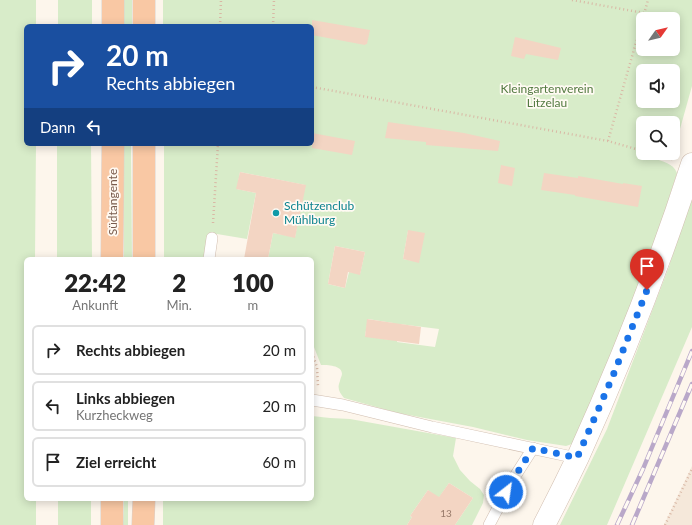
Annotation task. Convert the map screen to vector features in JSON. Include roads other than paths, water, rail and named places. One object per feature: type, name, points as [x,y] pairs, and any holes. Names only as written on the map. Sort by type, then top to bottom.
[{"type":"highway","points":[[113,0],[113,24]]},
{"type":"highway","points":[[144,0],[144,24]]},
{"type":"highway","name":"Südtangente","points":[[112,257],[113,146]]},
{"type":"highway","points":[[144,146],[144,257]]},
{"type":"highway","points":[[112,501],[112,525]]},
{"type":"highway","points":[[143,525],[144,501]]},
{"type":"street","points":[[544,525],[577,458],[638,315],[667,238],[692,164]]},
{"type":"lane","points":[[209,257],[212,238]]},
{"type":"lane","points":[[316,401],[343,405],[432,427],[577,458]]},
{"type":"lane","points":[[489,525],[512,481],[533,448]]},
{"type":"railway","points":[[617,525],[643,469],[692,351]]},
{"type":"railway","points":[[632,525],[692,384]]},
{"type":"place","name":"Schützenclub Mühlburg","points":[[276,213]]},
{"type":"park label","name":"Kleingartenverein Litzelau","points":[[547,96]]}]
